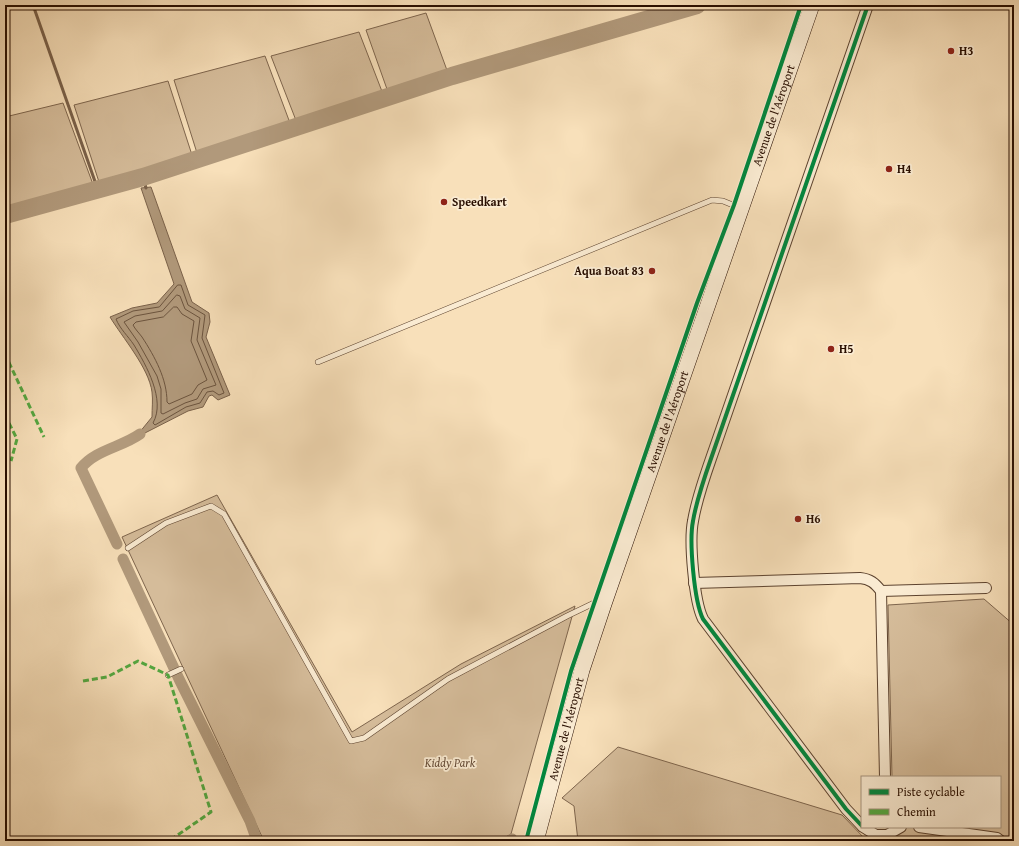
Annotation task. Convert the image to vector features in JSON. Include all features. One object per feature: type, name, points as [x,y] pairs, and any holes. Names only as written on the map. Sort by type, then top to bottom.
[{"type":"main road","name":"Avenue de l'Aéroport","points":[[536,841],[582,670],[812,5]]},
{"type":"street","points":[[861,826],[846,809],[703,619],[699,610],[694,583],[692,523],[698,498],[868,5]]},
{"type":"street","points":[[694,583],[860,578],[872,582],[881,591],[885,776]]},
{"type":"street","points":[[881,591],[986,588]]},
{"type":"street","points":[[864,828],[876,835],[887,834],[899,828]]},
{"type":"street","points":[[926,828],[998,838],[1001,841]]},
{"type":"lane","points":[[318,362],[712,200],[723,201],[742,208]]},
{"type":"lane","points":[[128,548],[166,523],[211,506],[224,514],[351,741],[364,738],[448,679],[594,603],[604,604]]},
{"type":"lane","points":[[168,675],[181,669]]},
{"type":"green space","points":[[426,13],[448,73],[388,92],[366,30]]},
{"type":"green space","points":[[359,32],[383,94],[297,123],[271,56]]},
{"type":"green space","points":[[265,56],[290,123],[197,153],[174,80]]},
{"type":"green space","points":[[168,81],[192,155],[99,182],[74,105]]},
{"type":"green space","points":[[63,103],[94,187],[5,212],[5,117]]},
{"type":"green space","name":"Kiddy Park","points":[[217,495],[352,732],[461,664],[575,606],[511,834],[499,841],[264,841],[122,537]]},
{"type":"green space","points":[[984,599],[1014,625],[1014,841],[893,841],[893,828],[1001,828],[1001,776],[892,776],[888,605]]},
{"type":"green space","points":[[618,747],[842,815],[867,841],[578,841],[574,806],[562,798]]},
{"type":"water","points":[[151,187],[192,302],[209,313],[210,322],[206,337],[230,395],[218,400],[212,395],[209,396],[203,407],[188,411],[141,435],[139,433],[152,417],[152,392],[150,383],[141,363],[110,317],[132,308],[157,303],[174,284],[141,188]]},
{"type":"waterway","points":[[33,5],[98,190]]},
{"type":"waterway","points":[[5,215],[143,177],[452,76],[697,5]]},
{"type":"waterway","points":[[143,177],[146,188]]},
{"type":"waterway","points":[[117,544],[81,468],[94,457],[140,434]]},
{"type":"waterway","points":[[123,559],[179,679],[250,821],[257,841]]},
{"type":"marked path","points":[[5,354],[44,437]]},
{"type":"marked path","points":[[5,415],[17,439],[11,461]]},
{"type":"marked path","points":[[83,681],[107,677],[138,661],[168,675],[211,812],[169,841]]},
{"type":"cycle path","points":[[526,841],[571,671],[697,303],[734,205],[801,5]]},
{"type":"cycle path","points":[[861,825],[846,809],[703,619],[697,599],[693,571],[692,530],[699,494],[705,476],[868,5]]},
{"type":"place","name":"H3","points":[[951,51]]},
{"type":"place","name":"H4","points":[[889,169]]},
{"type":"place","name":"Speedkart","points":[[444,202]]},
{"type":"place","name":"Aqua Boat 83","points":[[652,271]]},
{"type":"place","name":"H5","points":[[831,349]]},
{"type":"place","name":"H6","points":[[798,519]]}]
